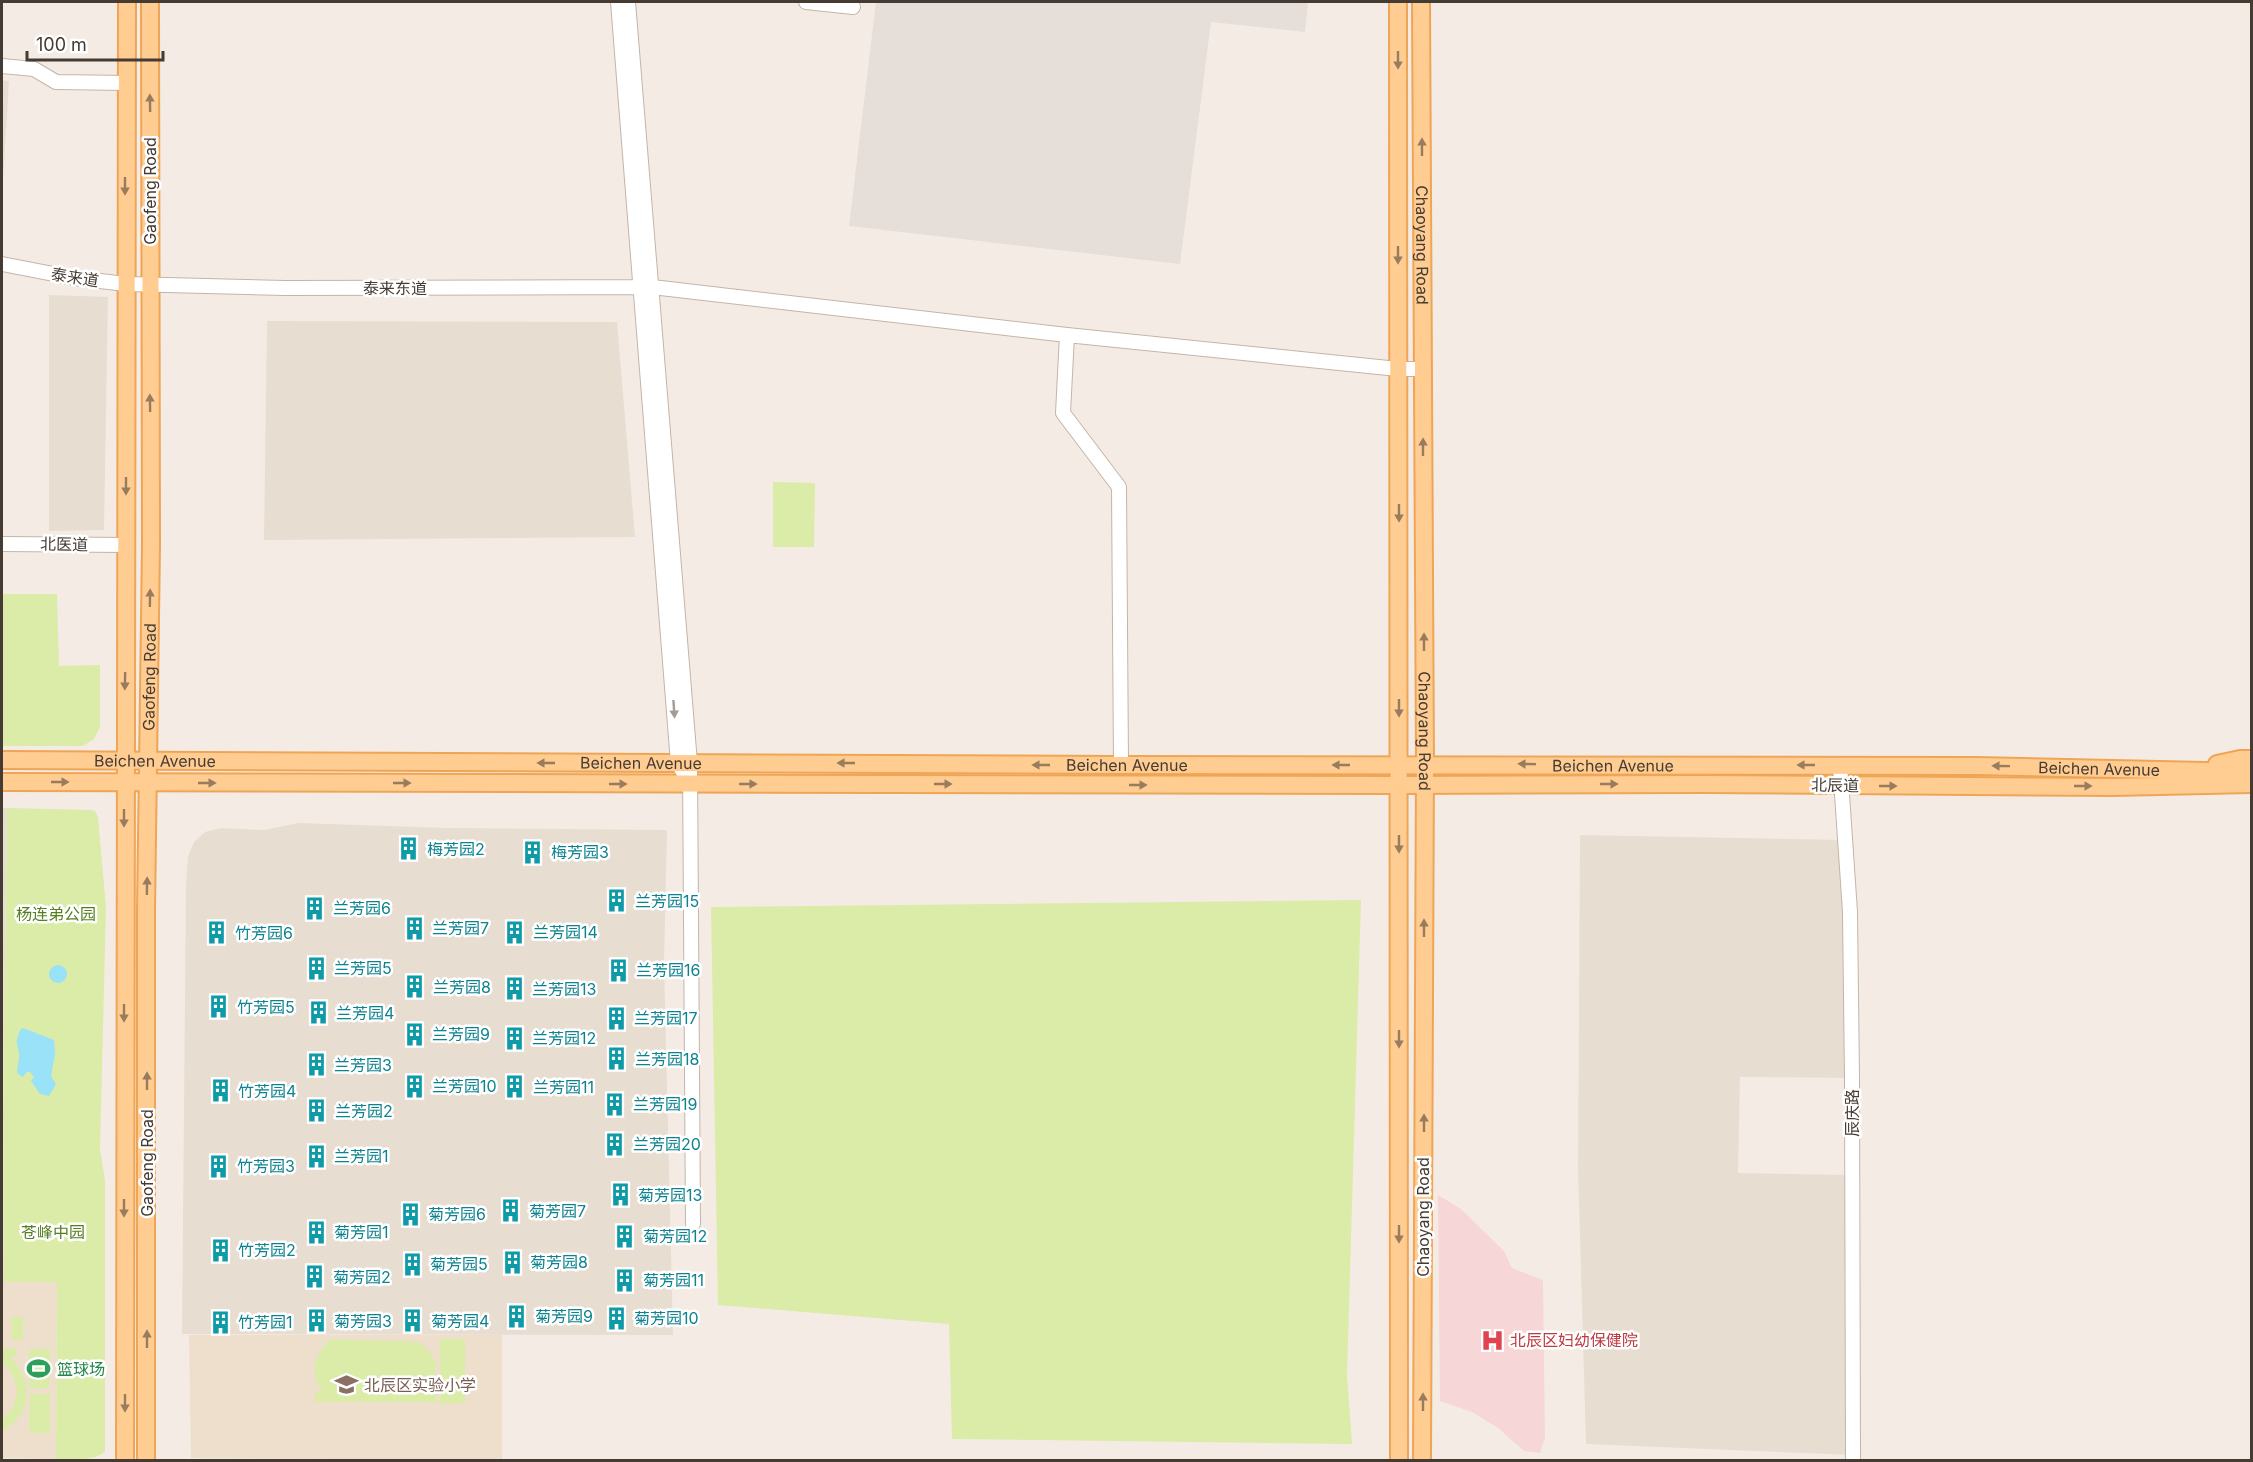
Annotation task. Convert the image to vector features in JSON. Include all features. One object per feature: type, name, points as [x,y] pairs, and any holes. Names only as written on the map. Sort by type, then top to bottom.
[{"type":"main road","name":"Gaofeng Road","points":[[125,1461],[124,760],[127,2]]},
{"type":"main road","name":"Gaofeng Road","points":[[146,1461],[146,910],[151,545],[150,2]]},
{"type":"main road","name":"Chaoyang Road","points":[[1398,2],[1399,1461]]},
{"type":"main road","name":"Chaoyang Road","points":[[1421,2],[1425,764],[1422,1461]]},
{"type":"main road","points":[[2192,777],[2240,759],[2252,759]]},
{"type":"main road","name":"Beichen Avenue","points":[[2,760],[331,763],[1843,765],[2192,777],[2252,772]]},
{"type":"main road","points":[[2192,777],[2252,794]]},
{"type":"main road","name":"北辰道","points":[[1425,785],[1845,785],[2192,777],[2252,784]]},
{"type":"main road","name":"Beichen Avenue","points":[[2,782],[1425,785]]},
{"type":"street","points":[[618,2],[646,286]]},
{"type":"street","points":[[628,2],[646,286],[684,763],[690,784],[693,1224]]},
{"type":"street","points":[[806,2],[853,7]]},
{"type":"street","points":[[2,66],[34,69],[56,82],[126,83]]},
{"type":"street","name":"泰来道","points":[[2,264],[74,278],[126,284],[149,284]]},
{"type":"street","name":"泰来东道","points":[[149,284],[285,288],[646,286],[1066,335],[1398,369],[1423,369]]},
{"type":"street","points":[[1066,335],[1063,413],[1119,487],[1121,765]]},
{"type":"street","name":"北医道","points":[[2,544],[126,545]]},
{"type":"street","name":"辰庆路","points":[[1843,765],[1856,912],[1857,1461]]},
{"type":"street","name":"辰庆路","points":[[1845,785],[1850,912],[1853,1461]]},
{"type":"shaded area","points":[[876,2],[1308,2],[1305,32],[1211,22],[1180,264],[849,226]]},
{"type":"shaded area","points":[[2,80],[9,81],[2,197]]},
{"type":"shaded area","points":[[49,295],[108,297],[104,530],[49,531]]},
{"type":"shaded area","points":[[267,321],[617,322],[635,537],[264,540]]},
{"type":"shaded area","points":[[2,808],[7,808],[3,1108],[4,1288],[2,1287]]},
{"type":"shaded area","points":[[298,823],[448,828],[667,830],[664,963],[673,1335],[182,1334],[188,856],[194,842],[205,832],[221,828],[264,830]]},
{"type":"shaded area","points":[[1580,835],[1847,840],[1852,1078],[1740,1077],[1738,1173],[1852,1175],[1853,1455],[1586,1444],[1578,1169]]},
{"type":"shaded area","name":"北辰区妇幼保健院","points":[[1438,1195],[1461,1209],[1504,1251],[1512,1268],[1543,1280],[1545,1438],[1540,1453],[1524,1451],[1498,1428],[1472,1412],[1440,1401]]},
{"type":"shaded area","points":[[4,1282],[57,1282],[56,1459],[2,1458],[2,1287],[4,1287]]},
{"type":"shaded area","name":"北辰区实验小学","points":[[189,1335],[502,1335],[502,1460],[191,1458]]},
{"type":"green space","points":[[773,482],[815,483],[814,547],[773,547]]},
{"type":"green space","points":[[2,594],[57,594],[59,666],[100,665],[100,727],[94,739],[83,746],[2,746]]},
{"type":"green space","points":[[7,808],[91,810],[95,811],[98,817],[106,907],[100,1149],[105,1180],[105,1451],[101,1455],[89,1458],[56,1459],[57,1282],[4,1282],[3,1113]]},
{"type":"green space","points":[[1361,900],[1347,1376],[1352,1444],[952,1439],[949,1324],[718,1305],[711,907]]},
{"type":"green space","points":[[11,1317],[23,1317],[23,1340],[12,1340]]},
{"type":"green space","points":[[331,1339],[419,1342],[430,1352],[436,1363],[434,1382],[426,1393],[436,1393],[437,1402],[315,1402],[315,1391],[323,1391],[316,1378],[315,1364],[321,1350]]},
{"type":"green space","points":[[440,1339],[465,1339],[465,1403],[440,1404]]},
{"type":"green space","points":[[2,1348],[16,1348],[16,1356],[10,1357],[23,1376],[27,1397],[20,1416],[2,1431],[2,1419],[13,1406],[17,1391],[13,1376],[2,1363]]},
{"type":"green space","name":"篮球场","points":[[29,1349],[50,1349],[49,1388],[29,1388]]},
{"type":"green space","name":"篮球场","points":[[30,1394],[50,1394],[50,1433],[29,1433]]},
{"type":"water","points":[[58,965],[66,970],[67,974],[62,982],[58,983],[50,978],[49,974],[54,966]]},
{"type":"water","points":[[23,1028],[54,1040],[55,1054],[51,1076],[56,1084],[49,1096],[40,1094],[31,1081],[34,1077],[30,1072],[23,1077],[17,1073],[19,1055],[17,1040]]},
{"type":"place","name":"梅芳园2","points":[[409,849]]},
{"type":"place","name":"梅芳园3","points":[[533,852]]},
{"type":"place","name":"兰芳园15","points":[[617,901]]},
{"type":"place","name":"兰芳园6","points":[[315,908]]},
{"type":"place","name":"兰芳园7","points":[[414,928]]},
{"type":"place","name":"兰芳园14","points":[[515,932]]},
{"type":"place","name":"竹芳园6","points":[[217,933]]},
{"type":"place","name":"兰芳园5","points":[[316,968]]},
{"type":"place","name":"兰芳园16","points":[[618,970]]},
{"type":"place","name":"兰芳园8","points":[[415,987]]},
{"type":"place","name":"兰芳园13","points":[[514,989]]},
{"type":"place","name":"竹芳园5","points":[[219,1007]]},
{"type":"place","name":"兰芳园4","points":[[318,1013]]},
{"type":"place","name":"兰芳园17","points":[[616,1018]]},
{"type":"place","name":"兰芳园9","points":[[414,1034]]},
{"type":"place","name":"兰芳园12","points":[[514,1038]]},
{"type":"place","name":"兰芳园18","points":[[617,1059]]},
{"type":"place","name":"兰芳园3","points":[[316,1065]]},
{"type":"place","name":"兰芳园10","points":[[414,1086]]},
{"type":"place","name":"兰芳园11","points":[[515,1087]]},
{"type":"place","name":"竹芳园4","points":[[220,1091]]},
{"type":"place","name":"兰芳园19","points":[[615,1104]]},
{"type":"place","name":"兰芳园2","points":[[317,1111]]},
{"type":"place","name":"兰芳园20","points":[[615,1144]]},
{"type":"place","name":"兰芳园1","points":[[316,1156]]},
{"type":"place","name":"竹芳园3","points":[[219,1166]]},
{"type":"place","name":"菊芳园13","points":[[620,1195]]},
{"type":"place","name":"菊芳园7","points":[[511,1211]]},
{"type":"place","name":"菊芳园6","points":[[410,1214]]},
{"type":"place","name":"菊芳园1","points":[[316,1232]]},
{"type":"place","name":"菊芳园12","points":[[625,1236]]},
{"type":"place","name":"竹芳园2","points":[[220,1250]]},
{"type":"place","name":"菊芳园8","points":[[512,1262]]},
{"type":"place","name":"菊芳园5","points":[[412,1264]]},
{"type":"place","name":"菊芳园2","points":[[315,1277]]},
{"type":"place","name":"菊芳园11","points":[[625,1280]]},
{"type":"place","name":"菊芳园9","points":[[517,1316]]},
{"type":"place","name":"菊芳园10","points":[[616,1318]]},
{"type":"place","name":"菊芳园3","points":[[316,1321]]},
{"type":"place","name":"菊芳园4","points":[[413,1321]]},
{"type":"place","name":"竹芳园1","points":[[220,1322]]},
{"type":"place","name":"北辰区妇幼保健院","points":[[1492,1340]]},
{"type":"place","name":"篮球场","points":[[39,1369]]},
{"type":"place","name":"北辰区实验小学","points":[[346,1385]]},
{"type":"park label","name":"杨连弟公园","points":[[56,914]]},
{"type":"park label","name":"苍峰中园","points":[[53,1232]]}]
